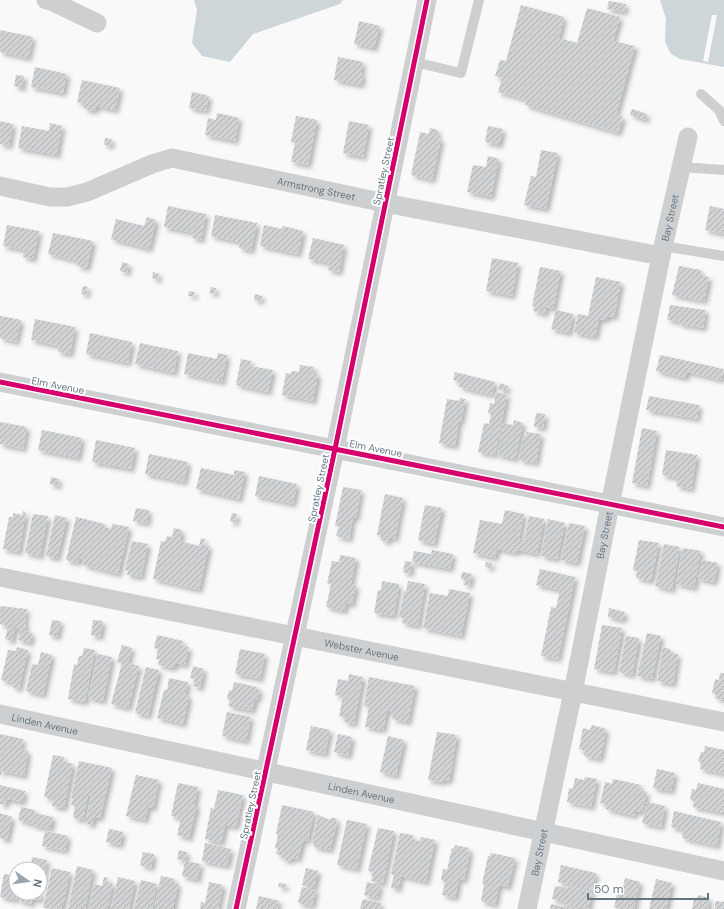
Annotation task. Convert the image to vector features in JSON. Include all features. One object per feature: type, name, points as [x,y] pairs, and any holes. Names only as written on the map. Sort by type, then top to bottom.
[{"type":"street","points":[[46,0],[97,23]]},
{"type":"street","name":"Spratley Street","points":[[236,909],[335,450],[427,0]]},
{"type":"street","name":"Bay Street","points":[[527,909],[573,692],[662,251],[688,137]]},
{"type":"street","name":"Armstrong Street","points":[[0,186],[50,197],[67,197],[87,192],[152,164],[172,158],[385,203],[662,251]]},
{"type":"street","name":"Elm Avenue","points":[[0,382],[724,527]]},
{"type":"street","name":"Webster Avenue","points":[[0,577],[724,722]]},
{"type":"street","name":"Linden Avenue","points":[[0,714],[724,871]]},
{"type":"lane","points":[[414,62],[461,73],[479,0]]},
{"type":"lane","points":[[701,94],[719,110],[724,121]]},
{"type":"lane","points":[[681,167],[724,170]]},
{"type":"lane","points":[[662,251],[724,256]]},
{"type":"shaded area","points":[[194,0],[343,0],[340,4],[253,34],[230,62],[202,56],[192,43],[197,10]]},
{"type":"shaded area","points":[[660,0],[724,0],[724,67],[680,59],[671,54],[665,42],[666,19]]},
{"type":"pier","points":[[712,15],[717,15],[708,62],[703,61]]},
{"type":"building","points":[[609,1],[626,4],[624,12],[607,9]]},
{"type":"building","points":[[521,5],[564,17],[559,38],[577,43],[587,8],[620,17],[613,41],[635,46],[616,115],[623,117],[618,133],[525,105],[527,100],[498,92],[502,78],[495,76],[500,60],[506,61]]},
{"type":"building","points":[[359,21],[380,26],[374,48],[354,44]]},
{"type":"building","points":[[0,30],[33,37],[28,58],[0,52]]},
{"type":"building","points":[[338,57],[363,62],[361,85],[334,80]]},
{"type":"building","points":[[35,67],[67,74],[63,93],[31,87]]},
{"type":"building","points":[[16,75],[24,76],[22,88],[14,86]]},
{"type":"building","points":[[82,80],[120,88],[115,110],[96,106],[95,111],[84,109],[85,104],[77,102]]},
{"type":"building","points":[[192,92],[209,96],[206,111],[189,108]]},
{"type":"building","points":[[632,109],[647,114],[645,120],[630,115]]},
{"type":"building","points":[[217,113],[239,118],[235,141],[205,135],[208,118],[216,120]]},
{"type":"building","points":[[296,116],[317,120],[308,165],[291,162],[295,143],[291,142]]},
{"type":"building","points":[[0,121],[13,124],[9,146],[0,144]]},
{"type":"building","points":[[349,121],[369,125],[363,157],[343,153]]},
{"type":"building","points":[[50,123],[62,126],[57,155],[18,148],[22,126],[49,131]]},
{"type":"building","points":[[488,126],[503,129],[499,145],[485,142]]},
{"type":"building","points":[[430,128],[438,130],[437,138],[441,139],[432,180],[411,175],[420,132],[429,134]]},
{"type":"building","points":[[105,138],[112,139],[110,146],[104,145]]},
{"type":"building","points":[[541,150],[558,153],[546,209],[524,205],[531,176],[536,177]]},
{"type":"building","points":[[488,156],[499,159],[491,197],[467,192],[473,165],[486,167]]},
{"type":"building","points":[[168,206],[206,214],[201,240],[192,238],[193,233],[164,227]]},
{"type":"building","points":[[710,206],[724,209],[724,234],[705,230]]},
{"type":"building","points":[[215,215],[257,223],[251,251],[239,248],[240,242],[211,236]]},
{"type":"building","points":[[147,217],[156,220],[149,249],[111,239],[116,219],[144,226]]},
{"type":"building","points":[[7,225],[39,231],[33,259],[23,257],[24,250],[3,246]]},
{"type":"building","points":[[264,225],[282,229],[283,226],[303,231],[298,254],[260,246]]},
{"type":"building","points":[[53,233],[93,241],[87,268],[77,266],[78,261],[48,254]]},
{"type":"building","points":[[313,238],[344,245],[339,272],[328,270],[329,263],[308,259]]},
{"type":"building","points":[[492,258],[518,263],[512,296],[486,291]]},
{"type":"building","points":[[122,262],[129,264],[127,273],[120,271]]},
{"type":"building","points":[[679,266],[701,270],[700,275],[709,277],[704,301],[672,295]]},
{"type":"building","points":[[540,267],[561,271],[553,309],[546,307],[545,314],[533,311],[534,306],[532,306]]},
{"type":"building","points":[[153,272],[159,274],[158,280],[152,278]]},
{"type":"building","points":[[596,277],[621,282],[614,317],[607,316],[606,320],[599,319],[595,337],[574,333],[578,314],[588,316]]},
{"type":"building","points":[[83,286],[88,287],[86,295],[81,294]]},
{"type":"building","points":[[211,287],[216,288],[215,294],[209,293]]},
{"type":"building","points":[[189,291],[195,292],[194,296],[188,296]]},
{"type":"building","points":[[255,294],[262,296],[261,301],[254,300]]},
{"type":"building","points":[[670,305],[706,310],[703,328],[679,324],[680,322],[667,320]]},
{"type":"building","points":[[556,310],[573,314],[569,333],[551,329]]},
{"type":"building","points":[[0,316],[21,320],[16,342],[0,338]]},
{"type":"building","points":[[35,319],[75,327],[70,354],[58,352],[59,346],[31,340]]},
{"type":"building","points":[[90,333],[132,342],[128,363],[86,354]]},
{"type":"building","points":[[140,343],[178,351],[174,373],[135,364]]},
{"type":"building","points":[[188,353],[217,359],[218,353],[227,355],[222,382],[184,374]]},
{"type":"building","points":[[660,355],[724,369],[721,380],[687,372],[685,378],[656,371]]},
{"type":"building","points":[[241,359],[251,361],[250,366],[273,370],[268,392],[236,385]]},
{"type":"building","points":[[300,365],[314,367],[313,373],[318,374],[313,401],[282,395],[286,373],[291,374],[292,371],[299,372]]},
{"type":"building","points":[[455,372],[495,382],[492,395],[459,387],[460,382],[453,380]]},
{"type":"building","points":[[500,383],[508,386],[506,391],[498,389]]},
{"type":"building","points":[[496,392],[507,395],[495,455],[478,452],[484,423],[489,424],[491,414],[488,413],[490,403],[494,404]]},
{"type":"building","points":[[649,396],[699,405],[697,419],[646,410]]},
{"type":"building","points":[[460,398],[465,399],[461,422],[459,421],[455,446],[439,443],[447,399],[459,401]]},
{"type":"building","points":[[536,413],[545,414],[543,428],[534,427]]},
{"type":"building","points":[[514,420],[523,423],[515,459],[497,455],[503,423],[513,425]]},
{"type":"building","points":[[0,422],[27,427],[23,449],[0,444]]},
{"type":"building","points":[[642,428],[657,431],[647,486],[632,483]]},
{"type":"building","points":[[42,430],[82,438],[78,458],[38,450]]},
{"type":"building","points":[[527,432],[541,434],[536,463],[519,460],[523,436],[526,436]]},
{"type":"building","points":[[96,440],[135,448],[131,469],[92,462]]},
{"type":"building","points":[[666,450],[697,455],[691,489],[676,486],[678,478],[662,475]]},
{"type":"building","points":[[149,454],[188,462],[184,482],[145,474]]},
{"type":"building","points":[[201,468],[234,475],[234,470],[245,472],[239,499],[196,489]]},
{"type":"building","points":[[259,476],[297,484],[293,504],[255,496]]},
{"type":"building","points":[[51,477],[59,479],[58,486],[50,484]]},
{"type":"building","points":[[343,487],[361,490],[356,518],[353,517],[349,539],[336,536],[339,526],[335,526]]},
{"type":"building","points":[[385,494],[403,498],[395,539],[389,537],[389,542],[381,540],[381,536],[377,535]]},
{"type":"building","points":[[425,505],[442,508],[434,544],[418,540]]},
{"type":"building","points":[[136,508],[149,510],[147,523],[133,521]]},
{"type":"building","points":[[505,510],[524,514],[519,539],[524,540],[529,516],[544,519],[537,554],[517,550],[516,553],[497,549],[495,558],[473,553],[480,520],[502,524]]},
{"type":"building","points":[[23,511],[26,512],[19,552],[3,549],[9,517],[13,517],[13,513],[22,515]]},
{"type":"building","points":[[232,513],[237,514],[235,523],[230,521]]},
{"type":"building","points":[[33,514],[48,516],[40,556],[25,553]]},
{"type":"building","points":[[55,515],[67,518],[57,558],[46,556]]},
{"type":"building","points":[[76,517],[105,524],[104,527],[111,529],[112,524],[129,527],[118,574],[83,565],[84,560],[79,558],[78,563],[66,560]]},
{"type":"building","points":[[548,519],[565,523],[557,559],[541,556]]},
{"type":"building","points":[[569,523],[585,526],[577,563],[561,560]]},
{"type":"building","points":[[174,528],[182,530],[180,541],[199,546],[201,538],[205,539],[203,544],[209,546],[199,590],[153,579],[161,541],[165,542],[167,536],[172,537]]},
{"type":"building","points":[[639,540],[659,543],[651,581],[636,578],[637,571],[633,570]]},
{"type":"building","points":[[132,541],[148,544],[141,577],[127,575],[128,571],[125,570]]},
{"type":"building","points":[[664,544],[680,547],[672,590],[655,586]]},
{"type":"building","points":[[683,548],[701,551],[694,588],[676,584]]},
{"type":"building","points":[[432,550],[453,554],[450,569],[412,562],[414,551],[431,554]]},
{"type":"building","points":[[340,555],[356,558],[351,584],[356,585],[352,604],[346,603],[344,611],[326,607],[331,584],[327,583],[332,561],[339,562]]},
{"type":"building","points":[[702,560],[718,563],[714,582],[698,579]]},
{"type":"building","points":[[405,561],[412,562],[410,574],[403,572]]},
{"type":"building","points":[[486,562],[492,563],[491,568],[485,567]]},
{"type":"building","points":[[540,569],[575,577],[558,659],[541,656],[551,607],[556,608],[560,590],[536,585]]},
{"type":"building","points":[[462,572],[472,574],[469,586],[464,585],[465,580],[461,579]]},
{"type":"building","points":[[382,581],[399,584],[394,616],[374,613],[378,590],[381,591]]},
{"type":"building","points":[[408,581],[425,584],[418,626],[402,623],[403,618],[399,617],[404,591],[406,592]]},
{"type":"building","points":[[449,589],[470,593],[461,636],[423,628],[430,593],[448,596]]},
{"type":"building","points":[[0,606],[27,609],[25,619],[26,631],[32,633],[30,643],[18,640],[21,630],[15,628],[12,641],[5,639],[8,626],[0,624]]},
{"type":"building","points":[[609,608],[625,612],[623,620],[608,617]]},
{"type":"building","points":[[52,620],[61,621],[57,637],[49,635]]},
{"type":"building","points":[[93,620],[103,621],[100,637],[91,635]]},
{"type":"building","points":[[602,625],[622,628],[614,672],[594,669]]},
{"type":"building","points":[[647,633],[661,636],[652,679],[637,676]]},
{"type":"building","points":[[157,635],[183,641],[182,646],[189,647],[185,665],[175,663],[174,668],[158,665],[160,659],[156,659],[158,649],[154,648]]},
{"type":"building","points":[[626,636],[639,638],[632,675],[619,672]]},
{"type":"building","points":[[122,645],[132,648],[128,663],[139,666],[128,708],[111,704],[122,663],[117,662]]},
{"type":"building","points":[[17,647],[28,650],[19,689],[12,687],[13,683],[1,680],[8,650],[16,651]]},
{"type":"building","points":[[663,647],[670,649],[670,653],[678,654],[673,684],[657,681]]},
{"type":"building","points":[[84,648],[95,650],[85,702],[68,699],[74,664],[77,665],[79,656],[82,656]]},
{"type":"building","points":[[240,649],[265,654],[260,679],[235,674]]},
{"type":"building","points":[[41,652],[52,655],[43,695],[26,691],[32,664],[38,665]]},
{"type":"building","points":[[98,654],[112,657],[103,701],[88,698]]},
{"type":"building","points":[[193,666],[204,669],[200,688],[193,686],[195,679],[190,678]]},
{"type":"building","points":[[146,667],[159,670],[148,716],[135,713]]},
{"type":"building","points":[[720,673],[724,673],[724,700],[715,698],[716,694],[712,693],[715,679],[719,680]]},
{"type":"building","points":[[349,674],[363,677],[354,724],[344,722],[345,717],[339,716],[343,696],[335,695],[338,679],[348,681]]},
{"type":"building","points":[[369,677],[415,686],[408,722],[392,719],[394,712],[387,710],[383,730],[365,727],[369,707],[364,706]]},
{"type":"building","points":[[169,678],[188,682],[185,695],[189,696],[183,724],[157,718],[164,690],[167,690]]},
{"type":"building","points":[[234,682],[257,687],[257,689],[260,690],[257,700],[255,699],[252,711],[228,706],[230,700],[227,699],[229,690],[232,691]]},
{"type":"building","points":[[227,712],[251,717],[246,741],[222,736]]},
{"type":"building","points":[[592,725],[606,729],[600,759],[584,756],[585,751],[579,749],[583,728],[590,730]]},
{"type":"building","points":[[311,726],[330,730],[325,754],[306,750]]},
{"type":"building","points":[[437,732],[457,735],[449,781],[443,780],[442,782],[428,780]]},
{"type":"building","points":[[0,734],[23,739],[21,749],[28,751],[24,776],[2,771],[1,776],[0,775]]},
{"type":"building","points":[[338,734],[352,737],[348,756],[334,752]]},
{"type":"building","points":[[388,736],[404,740],[396,776],[380,772]]},
{"type":"building","points":[[705,746],[724,750],[724,774],[700,769],[701,762],[698,762],[701,752],[704,752]]},
{"type":"building","points":[[53,755],[64,757],[63,761],[73,764],[64,808],[52,806],[53,799],[44,797]]},
{"type":"building","points":[[79,761],[112,768],[100,818],[94,817],[92,825],[85,823],[91,796],[88,795],[83,820],[73,818],[75,806],[71,805],[73,798],[71,798]]},
{"type":"building","points":[[657,769],[675,773],[671,791],[653,788]]},
{"type":"building","points":[[136,775],[159,780],[153,808],[148,807],[145,820],[126,816]]},
{"type":"building","points":[[585,777],[597,779],[591,807],[567,802],[569,788],[573,789],[575,778],[584,780]]},
{"type":"building","points":[[613,779],[641,785],[639,790],[647,792],[642,812],[635,811],[634,816],[606,809],[607,805],[600,803],[605,782],[612,784]]},
{"type":"building","points":[[178,783],[198,787],[194,805],[197,805],[189,838],[177,835],[181,818],[171,816]]},
{"type":"building","points":[[698,783],[724,789],[724,813],[693,807],[694,801],[690,800],[692,789],[696,790]]},
{"type":"building","points":[[0,785],[25,791],[22,802],[7,799],[5,805],[0,804]]},
{"type":"building","points":[[218,790],[243,795],[236,827],[225,825],[221,843],[205,839],[211,808],[214,809]]},
{"type":"building","points":[[647,802],[665,806],[661,827],[642,823]]},
{"type":"building","points":[[282,805],[314,812],[308,841],[303,840],[298,859],[291,858],[290,861],[282,859],[283,856],[276,854],[278,849],[275,848],[278,835],[276,834]]},
{"type":"building","points":[[21,807],[35,810],[32,824],[18,820]]},
{"type":"building","points":[[674,811],[721,822],[717,846],[682,838],[684,830],[671,827]]},
{"type":"building","points":[[0,813],[12,817],[7,840],[0,838]]},
{"type":"building","points":[[35,813],[53,817],[50,829],[32,825]]},
{"type":"building","points":[[318,815],[330,820],[331,818],[337,818],[330,850],[314,847],[314,844],[312,843]]},
{"type":"building","points":[[347,820],[367,824],[357,869],[337,865]]},
{"type":"building","points":[[378,828],[394,831],[383,883],[371,881],[373,872],[368,871]]},
{"type":"building","points":[[109,829],[123,832],[120,845],[106,842]]},
{"type":"building","points":[[45,831],[68,836],[65,851],[42,846]]},
{"type":"building","points":[[400,833],[413,835],[412,839],[420,841],[421,837],[435,840],[426,882],[401,876],[398,889],[391,888],[394,875],[391,874]]},
{"type":"building","points":[[205,843],[231,849],[227,866],[202,861]]},
{"type":"building","points":[[455,845],[469,848],[468,852],[470,852],[464,880],[459,879],[455,898],[442,895],[445,882],[441,880],[443,869],[447,870],[452,848],[454,849]]},
{"type":"building","points":[[179,850],[187,852],[185,861],[177,859]]},
{"type":"building","points":[[143,852],[154,854],[151,868],[140,865]]},
{"type":"building","points":[[491,853],[515,858],[508,887],[499,885],[495,905],[481,901],[484,884],[482,884],[488,856],[490,856]]},
{"type":"building","points":[[32,857],[47,860],[47,861],[31,861]]},
{"type":"building","points":[[185,861],[201,864],[197,880],[182,876]]},
{"type":"building","points":[[561,865],[596,873],[592,890],[558,882]]},
{"type":"building","points":[[77,866],[93,870],[85,909],[68,909]]},
{"type":"building","points":[[52,868],[70,872],[61,909],[43,908],[45,901],[48,901],[48,886]]},
{"type":"building","points":[[306,868],[318,871],[314,888],[302,885]]},
{"type":"building","points":[[4,874],[8,875],[8,898],[0,897]]},
{"type":"building","points":[[161,876],[175,879],[174,883],[178,884],[173,909],[154,909]]},
{"type":"building","points":[[104,877],[108,878],[107,882],[113,884],[107,909],[89,909],[94,884],[102,886]]},
{"type":"building","points":[[118,877],[135,881],[129,909],[111,909]]},
{"type":"building","points":[[625,878],[640,882],[634,909],[618,909],[614,907],[619,886],[623,887]]},
{"type":"building","points":[[656,879],[672,883],[666,909],[649,909]]},
{"type":"building","points":[[141,880],[157,884],[152,909],[134,909]]},
{"type":"building","points":[[209,882],[223,885],[218,909],[200,909],[201,902],[205,903]]},
{"type":"building","points":[[367,882],[380,885],[377,898],[364,895]]},
{"type":"building","points":[[279,883],[286,884],[285,888],[278,887]]},
{"type":"building","points":[[555,886],[568,888],[568,886],[592,892],[588,909],[564,904],[565,902],[552,899]]},
{"type":"building","points":[[302,887],[316,890],[312,906],[298,903]]},
{"type":"building","points":[[698,895],[709,898],[708,909],[692,909],[694,899],[697,900]]},
{"type":"building","points":[[259,896],[279,901],[277,909],[256,909]]},
{"type":"building","points":[[363,899],[381,903],[380,909],[360,909]]},
{"type":"building","points":[[19,901],[32,901],[31,904]]},
{"type":"building","points":[[716,901],[724,902],[724,909],[714,909]]},
{"type":"building","points":[[551,904],[564,907],[564,905],[578,909],[550,909]]},
{"type":"cycle path","points":[[236,909],[335,449],[427,0]]},
{"type":"cycle path","points":[[0,382],[724,527]]}]
